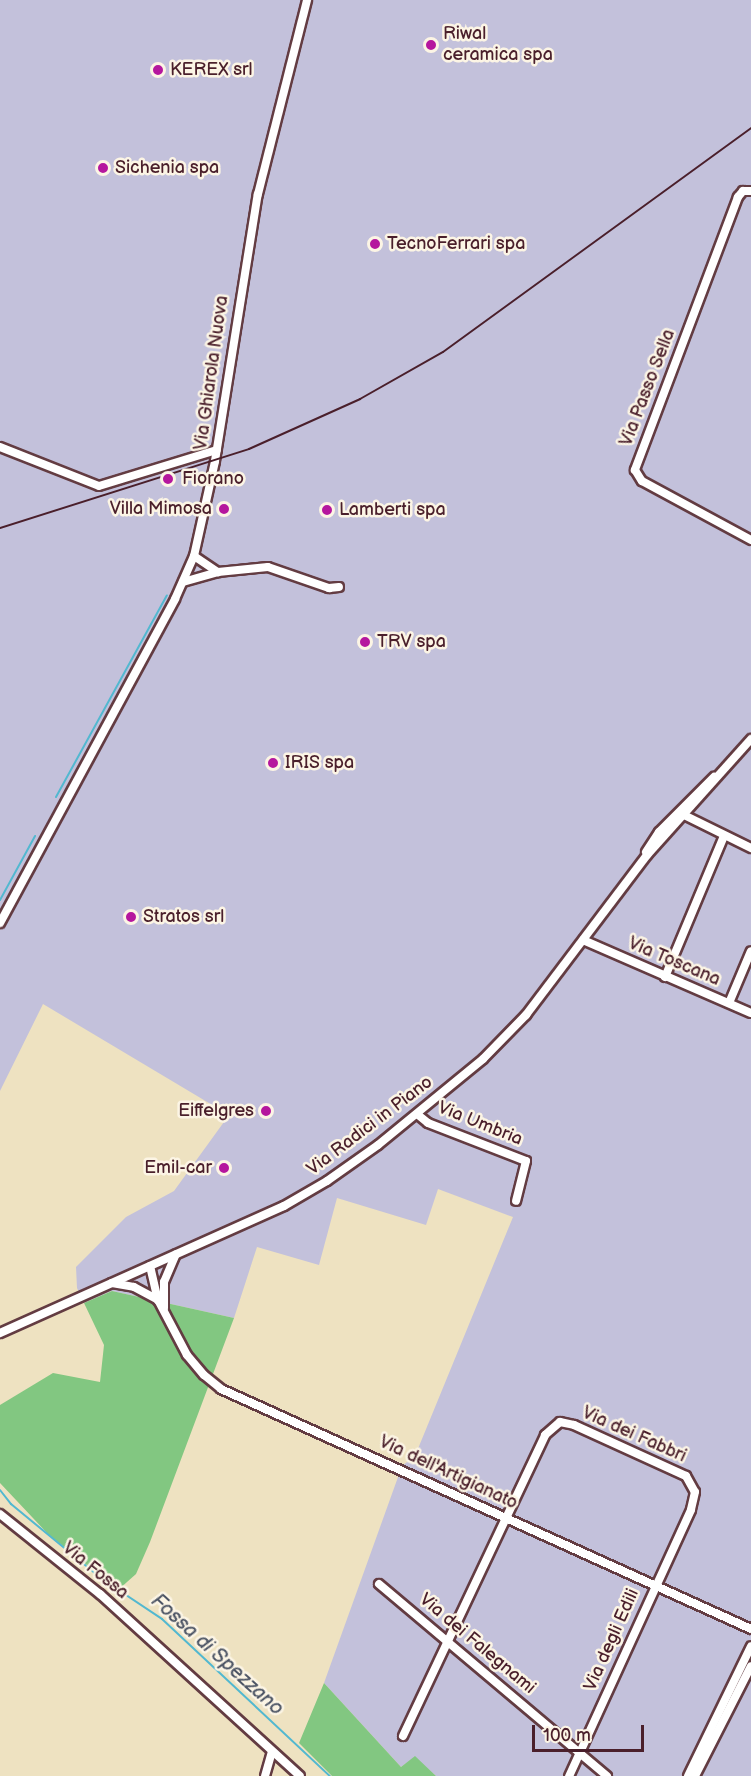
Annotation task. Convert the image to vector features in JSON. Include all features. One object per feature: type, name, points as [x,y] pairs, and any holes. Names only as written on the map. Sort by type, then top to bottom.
[{"type":"street","name":"Via Ghiarola Nuova","points":[[0,923],[183,582],[194,556],[217,450],[258,194],[306,0]]},
{"type":"street","name":"Via Passo Sella","points":[[747,191],[634,470],[642,481],[751,540]]},
{"type":"street","points":[[0,447],[99,486],[217,450]]},
{"type":"street","points":[[194,556],[218,572]]},
{"type":"street","points":[[183,582],[218,572],[272,567],[329,588],[339,587]]},
{"type":"street","points":[[646,855],[751,739]]},
{"type":"street","points":[[646,855],[664,826],[700,788],[719,774]]},
{"type":"street","points":[[664,826],[684,815],[700,788]]},
{"type":"street","points":[[684,815],[751,848]]},
{"type":"street","points":[[665,977],[724,836]]},
{"type":"street","name":"Via Radici in Piano","points":[[0,1333],[321,1186],[417,1114],[483,1059],[526,1015],[646,855]]},
{"type":"street","name":"Via Toscana","points":[[583,940],[751,1013]]},
{"type":"street","points":[[729,1003],[751,951]]},
{"type":"street","name":"Via Umbria","points":[[417,1114],[428,1123],[526,1161],[516,1201]]},
{"type":"street","name":"Via dell'Artigianato","points":[[164,1309],[164,1282],[176,1254]]},
{"type":"street","points":[[150,1266],[164,1282]]},
{"type":"street","name":"Via dell'Artigianato","points":[[150,1266],[158,1300],[187,1355],[204,1375],[221,1389],[751,1629]]},
{"type":"street","name":"Via dell'Artigianato","points":[[112,1283],[134,1287],[158,1300]]},
{"type":"street","name":"Via dei Fabbri","points":[[508,1519],[545,1435],[560,1422],[574,1425],[692,1481],[695,1492],[692,1510],[655,1584]]},
{"type":"street","name":"Via Fossa","points":[[0,1514],[100,1594],[300,1776]]},
{"type":"street","points":[[404,1736],[447,1640],[508,1519]]},
{"type":"street","name":"Via dei Falegnami","points":[[379,1584],[607,1776]]},
{"type":"street","name":"Via degli Edili","points":[[569,1776],[655,1584]]},
{"type":"street","points":[[688,1776],[751,1646]]},
{"type":"street","points":[[695,1776],[751,1666]]},
{"type":"street","points":[[265,1776],[272,1752]]},
{"type":"shaded area","points":[[0,0],[751,0],[751,1776],[436,1776],[415,1757],[401,1767],[324,1683],[402,1466],[415,1456],[513,1217],[438,1189],[426,1225],[337,1198],[319,1265],[257,1247],[234,1318],[112,1291],[84,1303],[77,1288],[76,1267],[126,1217],[174,1191],[229,1115],[43,1004],[0,1091]]},
{"type":"green space","points":[[112,1291],[234,1318],[150,1542],[136,1574],[118,1590],[48,1534],[0,1483],[0,1405],[53,1373],[100,1382],[104,1345],[84,1303]]},
{"type":"green space","points":[[324,1683],[401,1767],[415,1756],[436,1776],[332,1776],[299,1743]]},
{"type":"waterway","points":[[56,797],[167,595]]},
{"type":"waterway","points":[[0,900],[35,836]]},
{"type":"waterway","name":"Fossa di Spezzano","points":[[0,1490],[11,1504],[102,1579],[162,1619],[330,1776]]},
{"type":"railway","points":[[0,528],[249,449],[360,399],[443,352],[751,128]]},
{"type":"place","name":"Riwal ceramica spa","points":[[431,45]]},
{"type":"place","name":"KEREX srl","points":[[158,70]]},
{"type":"place","name":"Sichenia spa","points":[[103,168]]},
{"type":"place","name":"TecnoFerrari spa","points":[[375,244]]},
{"type":"place","name":"Fiorano","points":[[168,479]]},
{"type":"place","name":"Villa Mimosa","points":[[224,509]]},
{"type":"place","name":"Lamberti spa","points":[[327,510]]},
{"type":"place","name":"TRV spa","points":[[365,642]]},
{"type":"place","name":"IRIS spa","points":[[273,763]]},
{"type":"place","name":"Stratos srl","points":[[131,917]]},
{"type":"place","name":"Eiffelgres","points":[[266,1111]]},
{"type":"place","name":"Emil-car","points":[[224,1168]]}]
